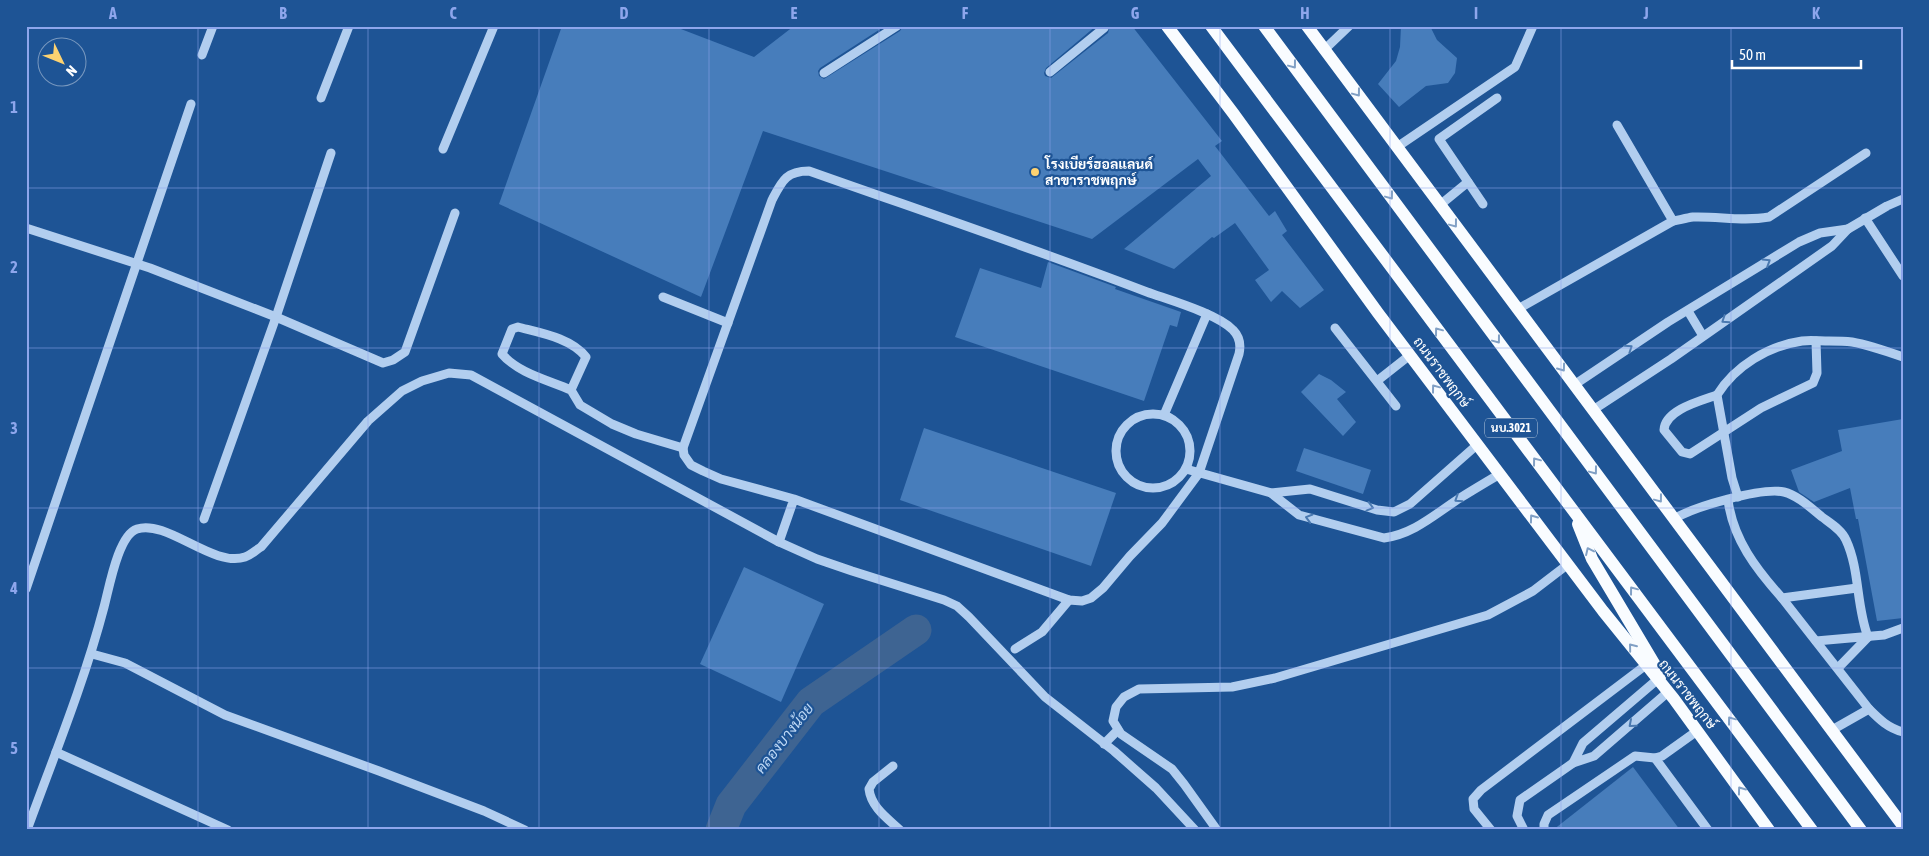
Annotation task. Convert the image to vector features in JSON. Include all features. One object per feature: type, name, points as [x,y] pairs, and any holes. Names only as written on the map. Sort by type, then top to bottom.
[{"type":"main road","name":"ถนนราชพฤกษ์","points":[[1167,26],[1410,355],[1568,564],[1697,730],[1769,830]]},
{"type":"main road","name":"ถนนราชพฤกษ์","points":[[1211,26],[1812,830]]},
{"type":"main road","name":"นบ.3021","points":[[1264,26],[1861,830]]},
{"type":"main road","points":[[1308,26],[1903,826]]},
{"type":"main road","points":[[1574,511],[1592,559],[1657,666],[1671,696]]},
{"type":"street","points":[[202,55],[212,26]]},
{"type":"street","points":[[321,98],[349,26]]},
{"type":"street","points":[[443,149],[494,26]]},
{"type":"street","points":[[824,73],[897,26]]},
{"type":"street","points":[[1050,72],[1104,28],[1103,26]]},
{"type":"street","points":[[1324,49],[1349,26]]},
{"type":"street","points":[[1397,147],[1516,67],[1533,26]]},
{"type":"street","points":[[1483,204],[1439,139],[1496,98]]},
{"type":"street","points":[[26,589],[192,104]]},
{"type":"street","points":[[1616,125],[1673,221]]},
{"type":"street","points":[[204,519],[332,153]]},
{"type":"street","points":[[1518,309],[1673,221],[1692,217],[1755,220],[1769,217],[1866,153]]},
{"type":"street","points":[[809,171],[1207,314],[1234,330],[1241,346],[1199,473],[1162,523],[1130,556],[1103,588],[1091,598],[1082,601],[1069,600],[794,499],[721,478],[691,465],[684,455],[683,448],[728,323],[772,200],[781,183],[790,173],[809,171]]},
{"type":"street","points":[[1440,205],[1468,182]]},
{"type":"street","points":[[1593,410],[1671,359],[1832,246],[1848,229],[1903,198]]},
{"type":"street","points":[[26,228],[137,264],[276,317],[383,362],[394,360],[405,352],[455,213]]},
{"type":"street","points":[[1865,218],[1899,262],[1903,276]]},
{"type":"street","points":[[1574,385],[1668,322],[1799,242],[1820,233],[1848,229]]},
{"type":"street","points":[[663,297],[728,323]]},
{"type":"street","points":[[1688,311],[1702,336]]},
{"type":"street","points":[[1164,415],[1207,314]]},
{"type":"street","points":[[571,390],[586,357],[579,349],[555,338],[518,327],[512,329],[502,354],[508,361],[571,390],[580,406],[612,424],[636,434],[683,448]]},
{"type":"street","points":[[1335,328],[1396,406]]},
{"type":"street","points":[[1816,342],[1817,373],[1813,384],[1761,408],[1690,454],[1682,452],[1664,430],[1664,423],[1671,415],[1717,395],[1725,382],[1736,372],[1755,358],[1780,347],[1802,341],[1850,342],[1903,357]]},
{"type":"street","points":[[1377,381],[1410,355]]},
{"type":"street","points":[[27,830],[92,654],[118,557],[127,537],[136,529],[153,527],[212,553],[229,558],[244,557],[261,546],[375,415],[402,391],[422,381],[449,373],[471,375],[779,542],[817,559],[944,600],[957,606],[1045,697],[1156,788],[1195,830]]},
{"type":"street","points":[[1717,395],[1732,478],[1738,497]]},
{"type":"street","points":[[1142,415],[1164,415],[1176,421],[1185,431],[1190,443],[1190,456],[1186,469],[1171,484],[1151,490],[1130,483],[1117,466],[1115,445],[1124,426],[1142,415]]},
{"type":"street","points":[[1186,469],[1272,493],[1310,489],[1377,510],[1394,512],[1410,504],[1478,444]]},
{"type":"street","points":[[1272,493],[1299,515],[1384,538],[1396,536],[1414,529],[1459,498],[1500,474]]},
{"type":"street","points":[[1674,519],[1685,512],[1738,497],[1781,491],[1790,494],[1838,529],[1846,538],[1858,588],[1862,622],[1868,637]]},
{"type":"street","points":[[779,542],[794,499]]},
{"type":"street","points":[[1728,500],[1731,518],[1748,554],[1869,708],[1883,723],[1893,730],[1903,732]]},
{"type":"street","points":[[1216,830],[1172,770],[1134,744],[1118,730],[1113,721],[1116,707],[1124,697],[1139,689],[1232,687],[1294,672],[1488,614],[1533,591],[1568,564]]},
{"type":"street","points":[[1782,598],[1858,588]]},
{"type":"street","points":[[1015,649],[1042,632],[1069,600]]},
{"type":"street","points":[[1816,642],[1884,635],[1903,628]]},
{"type":"street","points":[[1838,668],[1868,637]]},
{"type":"street","points":[[92,654],[125,663],[225,715],[380,771],[484,811],[525,830]]},
{"type":"street","points":[[1491,830],[1474,809],[1474,799],[1481,790],[1646,665]]},
{"type":"street","points":[[1573,763],[1583,743],[1658,679]]},
{"type":"street","points":[[1524,830],[1517,816],[1520,800],[1573,763],[1594,756],[1671,696]]},
{"type":"street","points":[[1832,730],[1869,708]]},
{"type":"street","points":[[1104,744],[1118,730]]},
{"type":"street","points":[[1544,830],[1544,824],[1548,815],[1635,756],[1655,758],[1667,754],[1697,730]]},
{"type":"street","points":[[56,752],[228,830]]},
{"type":"street","points":[[1655,758],[1708,830]]},
{"type":"street","points":[[893,766],[873,782],[869,789],[870,797],[875,806],[900,830]]},
{"type":"building","name":"โรงเบียร์ฮอลแลนด์ สาขาราชพฤกษ์","points":[[562,26],[673,26],[754,57],[794,26],[885,26],[820,68],[818,71],[819,76],[824,79],[900,31],[903,26],[1096,26],[1046,68],[1045,76],[1051,78],[1108,33],[1110,26],[1132,26],[1222,141],[1215,146],[1269,216],[1275,211],[1287,231],[1282,235],[1324,290],[1300,308],[1282,291],[1271,302],[1255,280],[1269,270],[1235,223],[1214,238],[1212,237],[1174,269],[1124,249],[1211,176],[1198,159],[1092,239],[763,131],[701,297],[499,204]]},
{"type":"building","points":[[1401,26],[1430,26],[1437,40],[1457,58],[1455,73],[1448,83],[1426,86],[1399,107],[1378,84],[1396,61],[1400,47]]},
{"type":"building","points":[[1048,262],[1116,287],[1115,289],[1181,312],[1177,327],[1170,325],[1144,401],[955,337],[980,268],[1041,288]]},
{"type":"building","points":[[1319,374],[1331,380],[1346,392],[1337,399],[1356,422],[1343,436],[1301,392]]},
{"type":"building","points":[[1903,419],[1903,618],[1877,621],[1858,519],[1856,519],[1850,488],[1814,502],[1799,492],[1791,470],[1842,451],[1838,430]]},
{"type":"building","points":[[924,428],[1116,493],[1091,566],[900,500]]},
{"type":"building","points":[[1304,448],[1371,470],[1363,494],[1296,471]]},
{"type":"building","points":[[744,567],[824,604],[781,702],[700,664]]},
{"type":"building","points":[[1633,767],[1680,830],[1553,830]]},
{"type":"waterway","name":"คลองบางน้อย","points":[[721,830],[731,805],[811,702],[916,630]]},
{"type":"place","name":"โรงเบียร์ฮอลแลนด์ สาขาราชพฤกษ์","points":[[1035,172]]}]
